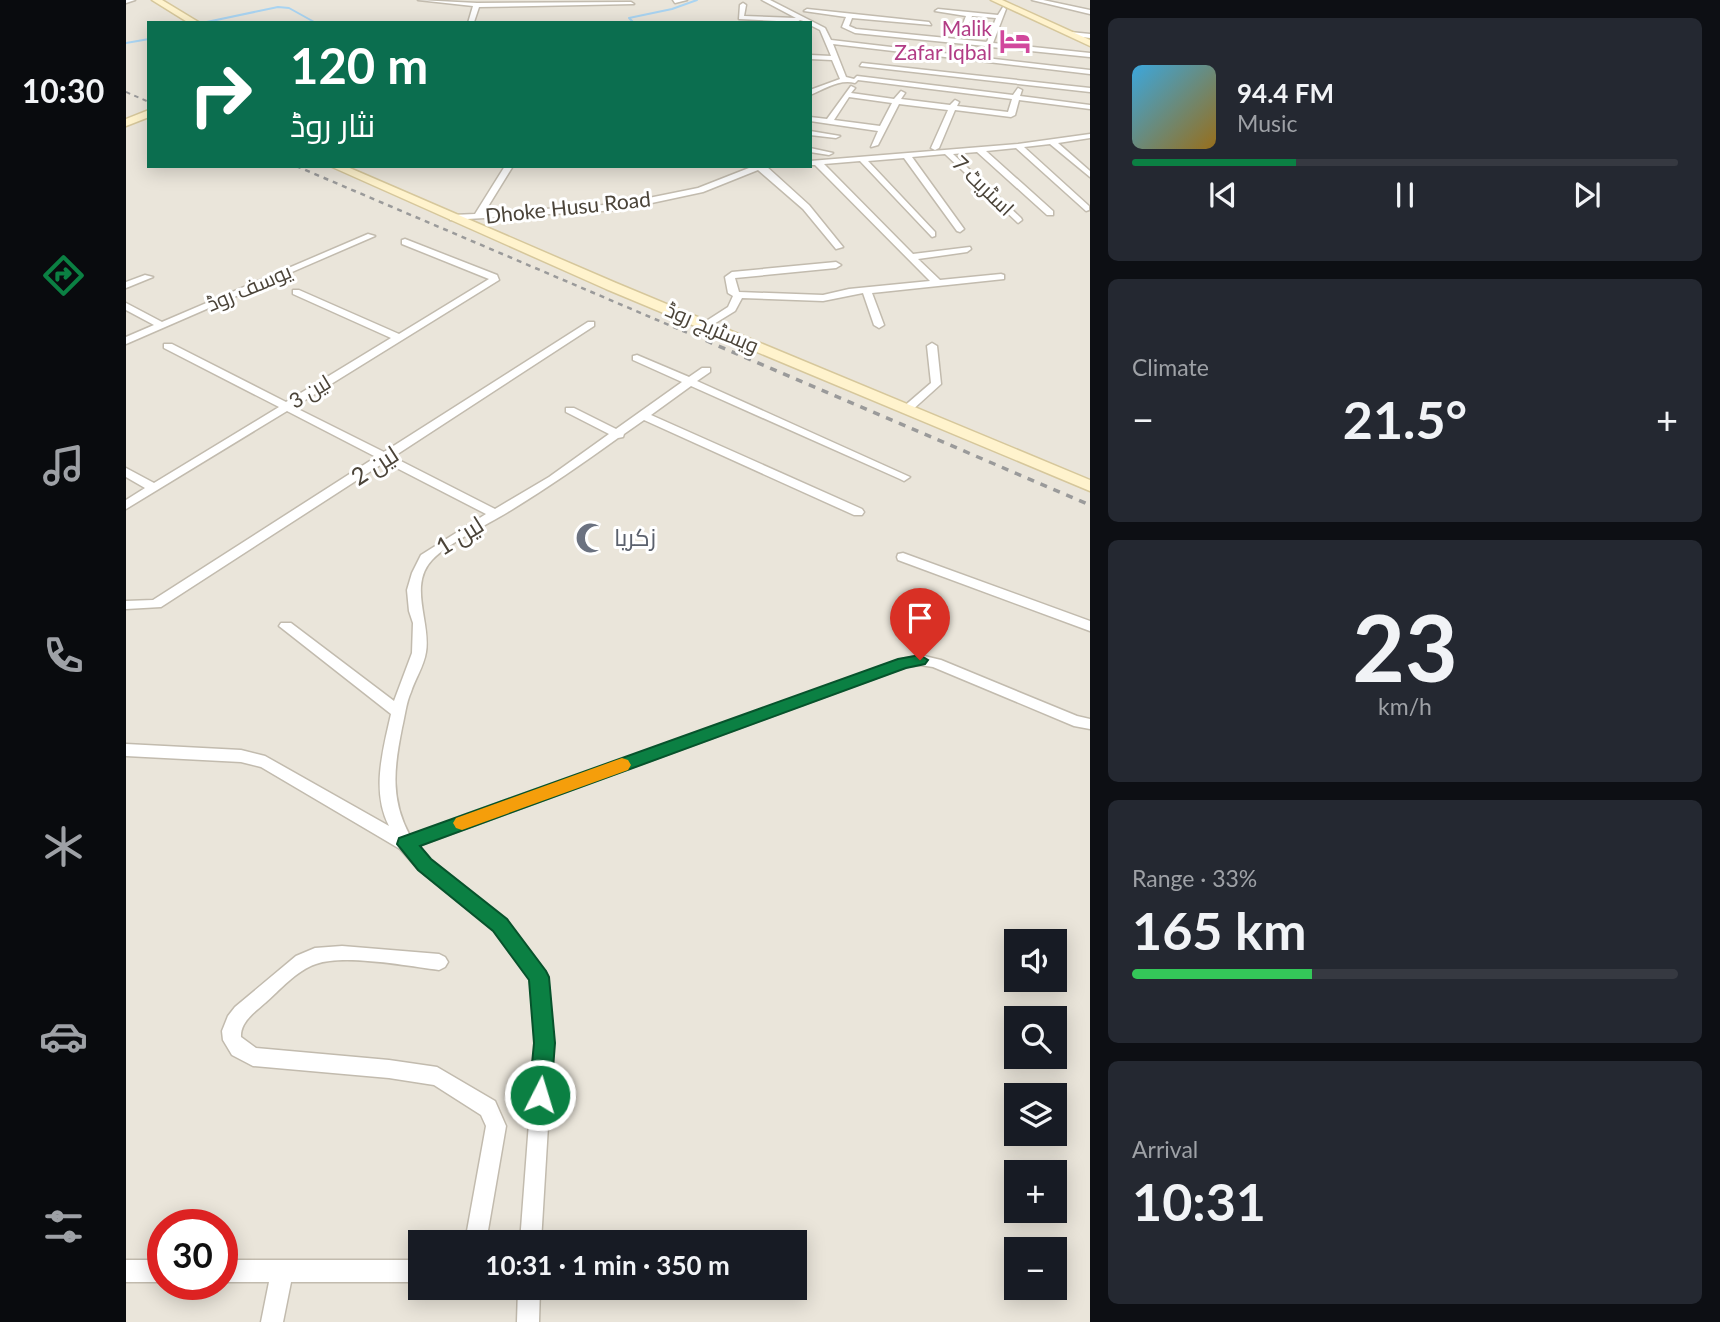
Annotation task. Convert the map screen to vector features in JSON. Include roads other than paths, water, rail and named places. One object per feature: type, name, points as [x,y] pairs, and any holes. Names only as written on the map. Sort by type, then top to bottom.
[{"type":"main road","points":[[156,0],[190,20]]},
{"type":"main road","points":[[995,0],[1090,43]]},
{"type":"main road","points":[[126,123],[147,114]]},
{"type":"main road","name":"ویسٹریج روڈ","points":[[340,168],[1090,486]]},
{"type":"street","points":[[126,1],[132,0]]},
{"type":"street","points":[[421,0],[477,5],[631,4]]},
{"type":"street","points":[[574,0],[580,6]]},
{"type":"street","points":[[675,1],[684,0]]},
{"type":"street","points":[[765,0],[805,20]]},
{"type":"street","points":[[911,52],[945,0]]},
{"type":"street","points":[[1035,0],[1090,12]]},
{"type":"street","points":[[471,21],[477,5]]},
{"type":"street","points":[[743,5],[741,20],[805,20]]},
{"type":"street","points":[[984,60],[1005,5]]},
{"type":"street","points":[[938,10],[1000,17]]},
{"type":"street","points":[[807,11],[847,21]]},
{"type":"street","points":[[949,56],[954,41],[971,14]]},
{"type":"street","points":[[847,21],[850,30],[882,34],[989,45],[1055,44]]},
{"type":"street","points":[[820,22],[847,21],[927,27],[1090,55]]},
{"type":"street","points":[[829,122],[887,23]]},
{"type":"street","points":[[812,24],[823,29],[825,40],[845,80]]},
{"type":"street","points":[[1070,34],[1090,36]]},
{"type":"street","points":[[825,40],[873,48],[1090,72]]},
{"type":"street","points":[[847,95],[1011,115],[1021,83],[1025,45]]},
{"type":"street","points":[[812,50],[834,54]]},
{"type":"street","points":[[874,145],[923,53]]},
{"type":"street","points":[[812,57],[834,54]]},
{"type":"street","points":[[935,148],[973,59]]},
{"type":"street","points":[[862,65],[1090,90]]},
{"type":"street","points":[[1069,108],[1077,71]]},
{"type":"street","points":[[812,92],[833,82],[856,79],[1016,98],[1069,108],[1090,107]]},
{"type":"street","points":[[812,120],[883,129]]},
{"type":"street","points":[[812,133],[832,144]]},
{"type":"street","points":[[813,163],[1018,146],[1086,137],[1090,144]]},
{"type":"street","points":[[812,141],[832,144]]},
{"type":"street","points":[[1053,142],[1090,175]]},
{"type":"street","points":[[812,149],[832,144]]},
{"type":"street","points":[[1018,146],[1086,208]]},
{"type":"street","points":[[979,149],[1050,213]]},
{"type":"street","name":"اسٹریٹ 7","points":[[947,152],[1018,220]]},
{"type":"street","points":[[906,155],[961,229]]},
{"type":"street","points":[[862,159],[932,234]]},
{"type":"street","points":[[813,163],[937,283]]},
{"type":"street","points":[[477,217],[508,168]]},
{"type":"street","name":"Dhoke Husu Road","points":[[453,218],[620,207],[699,190],[754,168]]},
{"type":"street","points":[[761,168],[806,207],[839,247]]},
{"type":"street","name":"یوسف روڈ","points":[[126,341],[371,236]]},
{"type":"street","name":"لین 3","points":[[126,505],[494,280],[494,277],[405,242]]},
{"type":"street","points":[[911,257],[967,249]]},
{"type":"street","points":[[836,265],[732,275],[733,293],[823,298],[1002,277]]},
{"type":"street","points":[[126,285],[148,277]]},
{"type":"street","points":[[867,291],[879,325]]},
{"type":"street","points":[[296,292],[399,338]]},
{"type":"street","points":[[705,325],[732,309],[738,295]]},
{"type":"street","points":[[126,306],[162,326]]},
{"type":"street","name":"لین 2","points":[[126,605],[156,604],[591,324]]},
{"type":"street","points":[[168,346],[495,514]]},
{"type":"street","points":[[906,410],[936,384],[932,346]]},
{"type":"street","points":[[636,358],[904,477]]},
{"type":"street","name":"لین 1","points":[[406,844],[393,819],[387,792],[389,757],[398,712],[419,653],[420,623],[414,590],[418,573],[426,558],[553,480],[706,370]]},
{"type":"street","points":[[570,410],[619,435]]},
{"type":"street","points":[[645,416],[858,512]]},
{"type":"street","points":[[126,472],[153,488]]},
{"type":"street","points":[[903,557],[1090,626]]},
{"type":"street","points":[[286,626],[398,712]]},
{"type":"street","points":[[406,844],[904,663],[920,660],[936,663],[1074,721],[1090,724]]},
{"type":"street","points":[[1074,721],[1090,712]]},
{"type":"street","points":[[126,750],[241,756],[265,762],[406,844],[425,864],[500,925],[539,977],[544,1043],[532,1230]]},
{"type":"street","points":[[439,962],[404,957],[313,957],[297,966],[248,1006],[234,1019],[231,1030],[233,1044],[253,1057],[437,1076],[488,1108],[496,1126],[477,1230]]},
{"type":"street","points":[[126,1271],[147,1271]]},
{"type":"street","points":[[238,1271],[408,1271]]},
{"type":"street","points":[[272,1322],[282,1271]]},
{"type":"street","points":[[528,1322],[529,1300]]},
{"type":"waterway","points":[[632,21],[629,18],[672,9],[697,0]]},
{"type":"waterway","points":[[212,21],[278,7],[289,8],[312,21]]},
{"type":"waterway","points":[[126,43],[147,39]]},
{"type":"railway","points":[[126,92],[147,101]]},
{"type":"railway","points":[[301,168],[697,337]]},
{"type":"railway","points":[[693,335],[1090,505]]},
{"type":"place","name":"Malik Zafar Iqbal","points":[[1015,41]]},
{"type":"place","name":"زکریا","points":[[591,538]]}]
